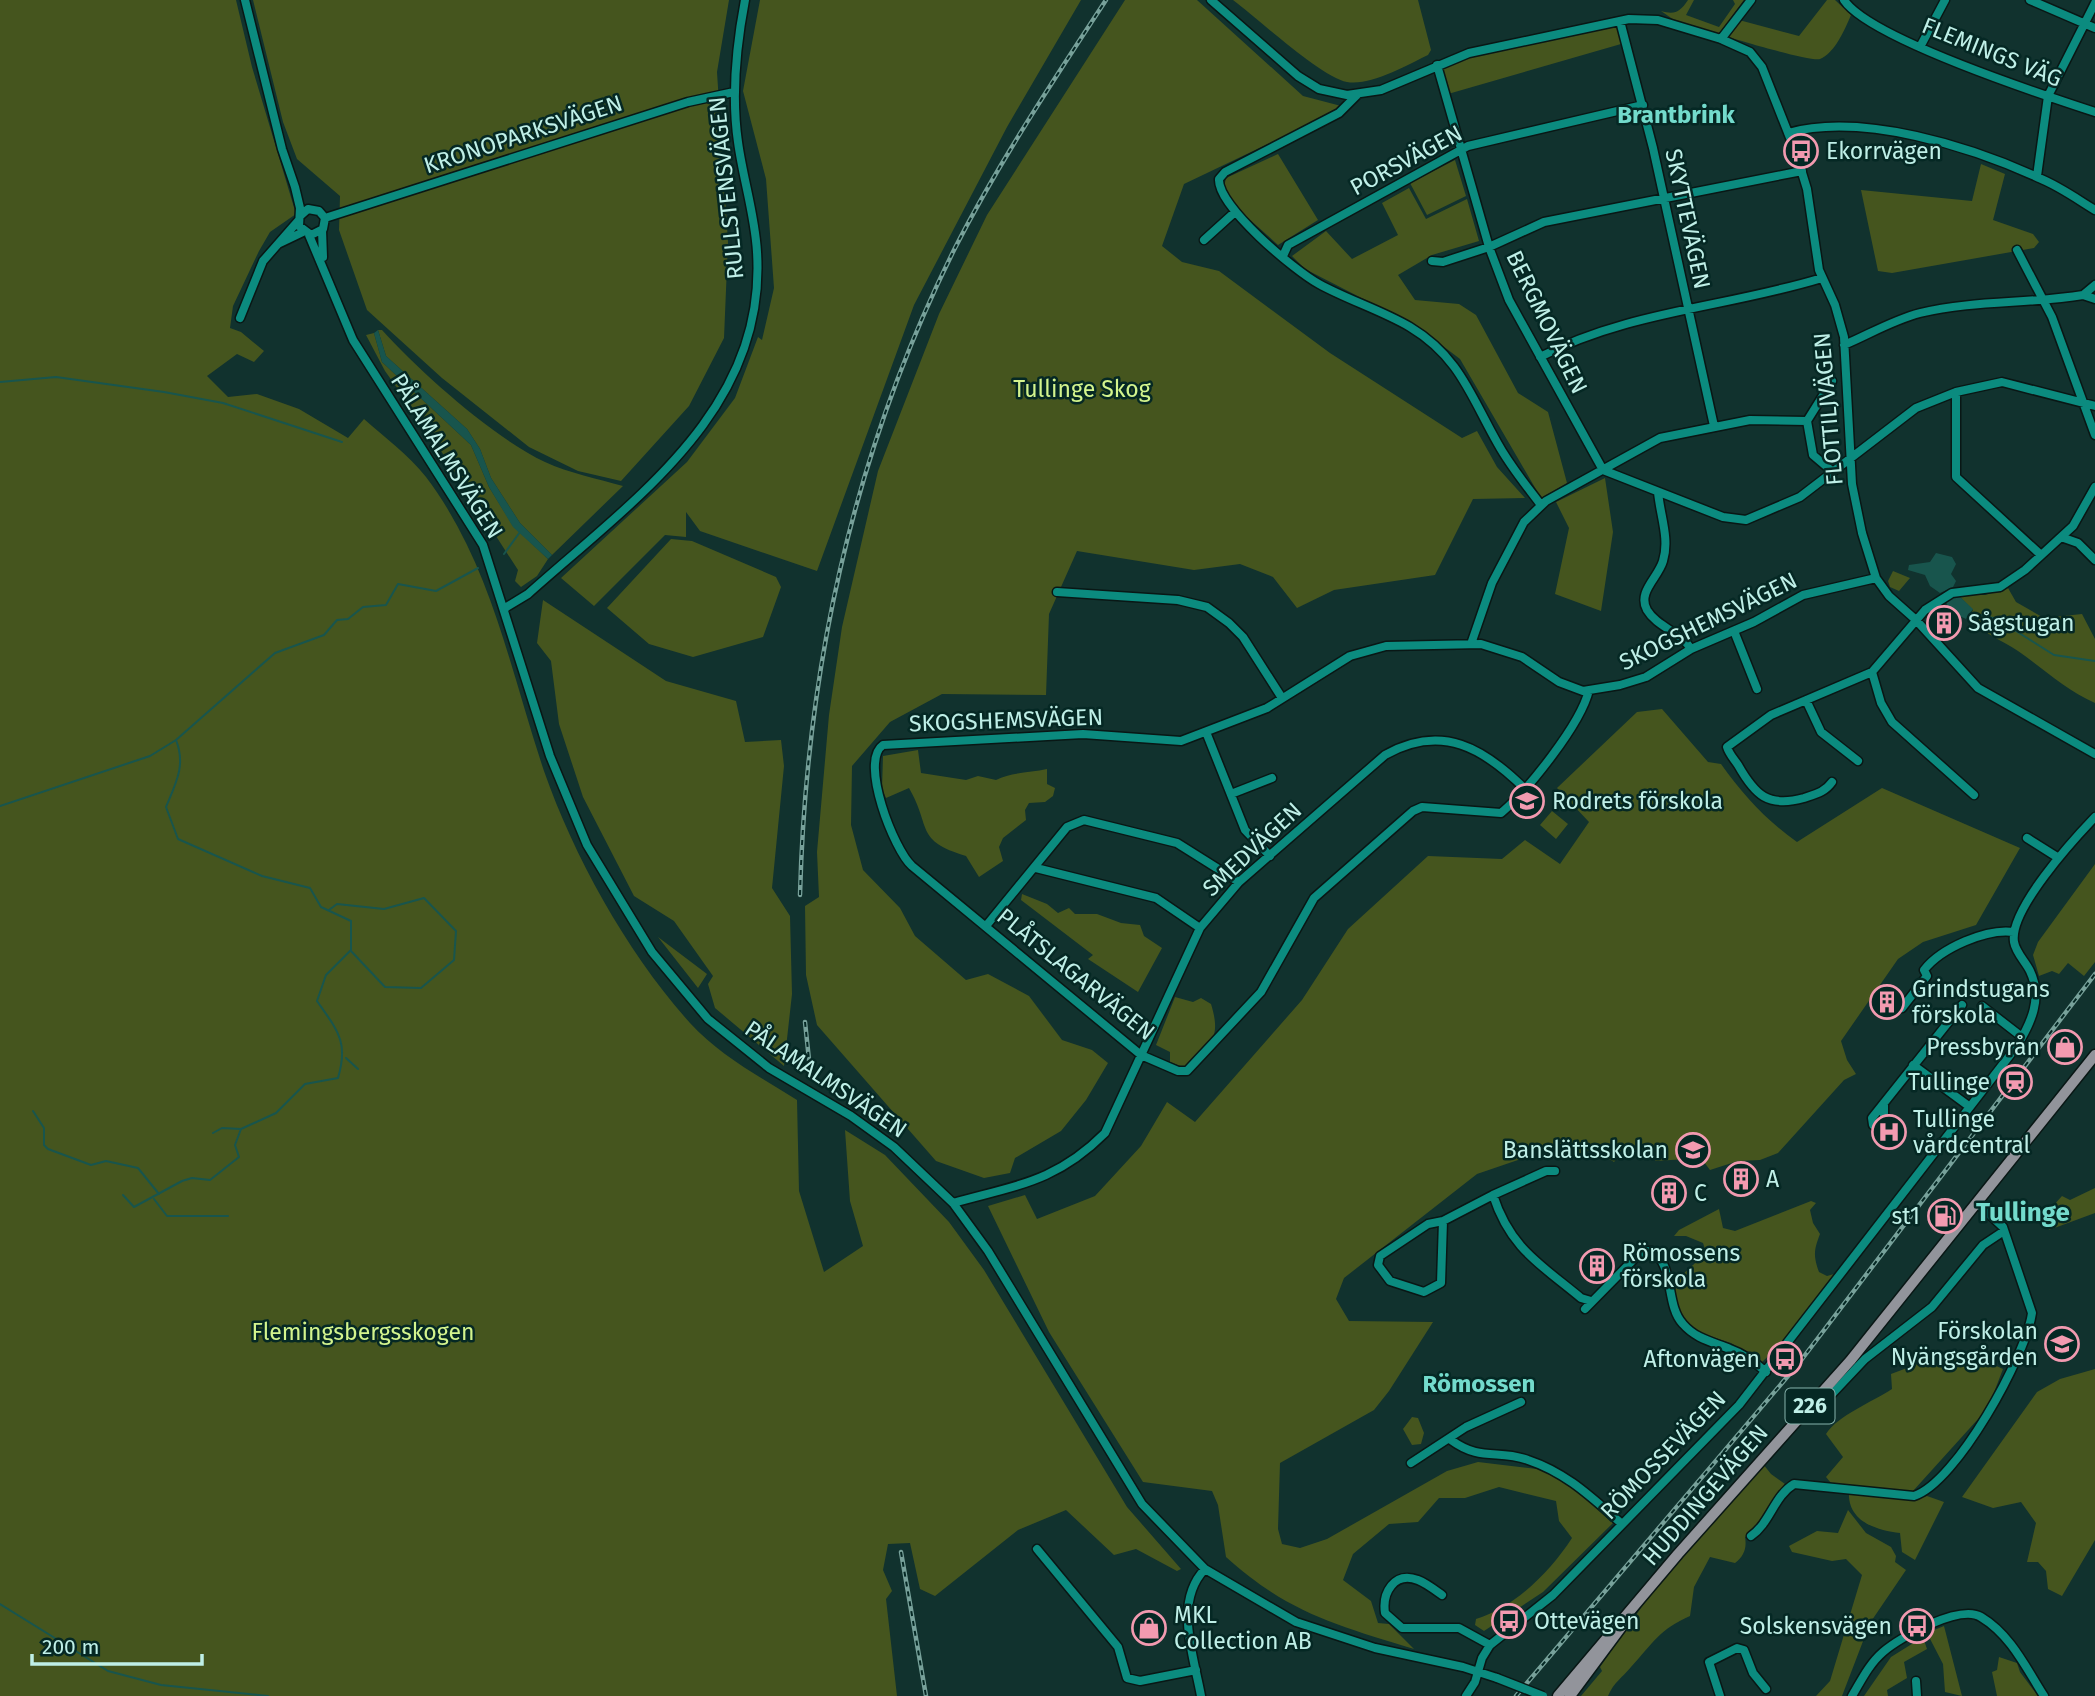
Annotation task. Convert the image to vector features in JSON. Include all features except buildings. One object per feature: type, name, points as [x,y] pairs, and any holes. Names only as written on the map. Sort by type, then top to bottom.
[{"type":"main road","name":"HUDDINGEVÄGEN","points":[[1558,1696],[1636,1603],[1850,1361],[2095,1055]]},
{"type":"main road","name":"HUDDINGEVÄGEN","points":[[1570,1696],[1598,1663],[1636,1603]]},
{"type":"street","points":[[245,0],[275,123],[295,187],[299,218],[306,233]]},
{"type":"street","name":"RULLSTENSVÄGEN","points":[[505,608],[528,594],[678,455],[712,416],[733,380],[750,325],[757,262],[737,141],[734,92],[737,45],[745,0]]},
{"type":"street","name":"FLOTTILJVÄGEN","points":[[1211,0],[1298,76],[1319,89],[1357,95],[1381,90],[1469,53],[1644,18],[1721,39],[1742,47],[1757,58],[1801,171],[1815,255],[1835,305],[1844,345],[1850,457],[1862,533],[1876,578],[1889,596],[1916,620],[1978,688],[2095,754]]},
{"type":"street","points":[[1721,39],[1751,0]]},
{"type":"street","name":"FLEMINGS VÄG","points":[[1844,0],[1875,23],[1920,47],[2095,112]]},
{"type":"street","points":[[1920,47],[1945,0]]},
{"type":"street","points":[[2030,0],[2095,28]]},
{"type":"street","points":[[2037,176],[2048,96],[2095,3]]},
{"type":"street","name":"SKYTTEVÄGEN","points":[[1620,21],[1643,105],[1714,426]]},
{"type":"street","name":"BERGMOVÄGEN","points":[[1437,65],[1489,247],[1509,300],[1603,470]]},
{"type":"street","name":"KRONOPARKSVÄGEN","points":[[325,218],[688,102],[734,92]]},
{"type":"street","points":[[1357,95],[1339,113],[1225,172],[1219,179],[1219,186],[1235,212],[1318,284],[1408,326],[1435,345],[1461,373],[1497,444],[1541,505]]},
{"type":"street","name":"PORSVÄGEN","points":[[1283,256],[1288,245],[1460,149],[1508,134],[1643,105]]},
{"type":"street","points":[[1788,133],[1801,129],[1844,128],[1933,139],[2037,176],[2095,210]]},
{"type":"street","points":[[1432,261],[1443,262],[1489,247],[1534,224],[1801,171]]},
{"type":"street","points":[[272,249],[290,236],[322,230],[325,218],[295,187]]},
{"type":"street","points":[[240,318],[247,296],[272,249],[299,218],[313,208]]},
{"type":"street","points":[[1204,240],[1235,212]]},
{"type":"street","name":"PÅLAMALMSVÄGEN","points":[[322,230],[326,270]]},
{"type":"street","name":"PÅLAMALMSVÄGEN","points":[[306,233],[326,270],[353,340],[483,545],[550,756],[587,845],[652,952],[708,1019],[769,1068],[851,1116],[894,1147],[953,1203],[988,1251],[1142,1504],[1205,1569],[1274,1612],[1306,1626],[1375,1648],[1478,1672],[1543,1696]]},
{"type":"street","points":[[2017,250],[2044,299],[2095,435]]},
{"type":"street","points":[[1540,357],[1569,342],[1601,331],[1822,278]]},
{"type":"street","points":[[2083,295],[2095,285]]},
{"type":"street","points":[[1844,345],[1920,313],[2006,301],[2083,295],[2095,299]]},
{"type":"street","points":[[1832,381],[1808,421],[1813,455],[1833,472]]},
{"type":"street","points":[[1603,470],[1723,517],[1746,520],[1800,497],[1916,408],[1956,392],[2002,382],[2095,406]]},
{"type":"street","points":[[1956,392],[1956,477],[2040,555]]},
{"type":"street","points":[[1471,644],[1492,583],[1524,522],[1541,505],[1660,438],[1763,419],[1808,421]]},
{"type":"street","points":[[1832,782],[1826,790],[1812,795],[1790,801],[1775,801],[1749,785],[1727,747],[1755,725],[1872,672],[1924,610],[1952,593],[2000,587],[2073,526],[2095,487]]},
{"type":"street","points":[[1658,492],[1665,547],[1660,569],[1646,590],[1645,605],[1652,616],[1691,649]]},
{"type":"street","points":[[2073,526],[2078,543]]},
{"type":"street","points":[[2061,537],[2078,543],[2095,560]]},
{"type":"street","name":"SKOGSHEMSVÄGEN","points":[[878,749],[886,744],[1083,734],[1172,743],[1206,732],[1282,698],[1350,656],[1375,648],[1471,644],[1496,647],[1513,654],[1559,682],[1589,690],[1620,685],[1646,677],[1691,649],[1734,631],[1803,595],[1876,578]]},
{"type":"street","points":[[1057,592],[1178,600],[1207,607],[1229,622],[1243,637],[1282,698]]},
{"type":"street","points":[[1734,631],[1757,689]]},
{"type":"street","points":[[1872,672],[1881,703],[1892,722],[1974,794]]},
{"type":"street","name":"PLÅTSLAGARVÄGEN","points":[[878,749],[877,792],[904,859],[1141,1055],[1178,1071],[1191,1069],[1261,992],[1314,898],[1413,811],[1422,807],[1433,807],[1501,813],[1526,790],[1581,712],[1589,690]]},
{"type":"street","points":[[1806,700],[1821,732],[1858,761]]},
{"type":"street","points":[[1206,732],[1245,830],[1270,856]]},
{"type":"street","name":"SMEDVÄGEN","points":[[953,1203],[1049,1176],[1080,1158],[1105,1133],[1199,928],[1239,882],[1385,755],[1414,743],[1451,741],[1492,759],[1526,790]]},
{"type":"street","points":[[1231,794],[1272,778]]},
{"type":"street","points":[[1902,1008],[1927,976],[1924,970],[1940,955],[1997,931],[2014,932],[2040,881],[2057,857],[2095,817]]},
{"type":"street","points":[[986,926],[1068,827],[1084,820],[1177,843],[1239,882]]},
{"type":"street","points":[[2027,838],[2057,857]]},
{"type":"street","points":[[1036,868],[1156,898],[1199,928]]},
{"type":"street","name":"RÖMOSSEVÄGEN","points":[[1466,1696],[1490,1645],[1553,1595],[1712,1434],[1766,1372],[2022,1037],[2034,1011],[2036,988],[2017,950],[2014,932]]},
{"type":"street","points":[[1884,1103],[1962,1005]]},
{"type":"street","points":[[1982,1006],[2022,1037]]},
{"type":"street","points":[[1913,1065],[1970,1107]]},
{"type":"street","points":[[1443,1221],[1441,1283],[1424,1292],[1390,1282],[1378,1265],[1380,1256],[1428,1224],[1443,1221],[1546,1171],[1555,1171]]},
{"type":"street","points":[[1493,1195],[1501,1221],[1518,1245],[1581,1298],[1591,1301]]},
{"type":"street","points":[[1751,1536],[1760,1530],[1785,1489],[1794,1484],[1914,1496],[1922,1493],[1937,1480],[1990,1414],[2031,1320],[2031,1303],[2004,1231],[1997,1219],[1977,1203]]},
{"type":"street","points":[[1814,1413],[1865,1359],[1932,1307],[1983,1245],[2004,1231]]},
{"type":"street","points":[[1585,1310],[1637,1256],[1644,1251],[1652,1251],[1664,1265],[1675,1311],[1681,1323],[1696,1336],[1749,1358],[1766,1372]]},
{"type":"street","points":[[1411,1462],[1451,1440],[1466,1427],[1521,1402]]},
{"type":"street","points":[[1451,1440],[1467,1452],[1526,1459],[1562,1474],[1622,1524]]},
{"type":"street","points":[[1037,1549],[1118,1647],[1127,1678],[1140,1681],[1196,1670]]},
{"type":"street","points":[[1201,1696],[1188,1611],[1196,1578],[1205,1569]]},
{"type":"street","points":[[1442,1595],[1419,1580],[1401,1579],[1391,1585],[1385,1594],[1385,1613],[1402,1628],[1452,1626],[1467,1630],[1490,1645]]},
{"type":"street","points":[[1852,1696],[1876,1659],[1894,1643],[1946,1618],[1965,1613],[1979,1616],[2005,1636],[2044,1696]]},
{"type":"street","points":[[1720,1696],[1709,1662],[1737,1648],[1744,1650],[1753,1673],[1766,1689]]},
{"type":"street","name":"PÅLAMALMSVÄGEN","points":[[1497,1678],[1531,1695]]},
{"type":"street","points":[[1916,1681],[1917,1696]]},
{"type":"green space","name":"Flemingsbergsskogen","points":[[0,0],[236,0],[252,67],[296,214],[270,232],[233,306],[230,328],[241,332],[264,351],[254,362],[237,354],[207,376],[228,397],[257,394],[299,409],[348,438],[364,419],[426,477],[448,510],[483,581],[556,804],[587,870],[624,936],[667,996],[701,1035],[797,1100],[799,1191],[824,1272],[863,1246],[850,1201],[845,1130],[885,1155],[949,1222],[984,1270],[1127,1507],[1181,1569],[1177,1571],[1136,1549],[1114,1555],[1066,1510],[1018,1530],[935,1596],[920,1589],[910,1543],[888,1544],[883,1570],[892,1591],[886,1599],[897,1696],[0,1696]]},
{"type":"green space","points":[[253,0],[729,0],[717,72],[728,242],[724,338],[689,406],[621,481],[578,471],[529,447],[442,378],[367,310],[339,230],[340,196],[297,159],[283,122]]},
{"type":"green space","points":[[760,0],[1081,0],[1007,127],[914,305],[817,571],[700,531],[686,512],[686,537],[665,535],[594,606],[561,578],[687,462],[735,398],[758,337],[762,340],[774,288],[766,179],[743,91]]},
{"type":"green space","name":"Tullinge Skog","points":[[1125,0],[1197,0],[1303,96],[1345,107],[1184,184],[1162,246],[1182,262],[1219,271],[1330,353],[1462,438],[1477,431],[1497,467],[1525,498],[1473,499],[1435,575],[1334,590],[1297,608],[1273,577],[1240,564],[1194,570],[1077,551],[1049,614],[1046,695],[942,694],[890,722],[852,766],[851,825],[863,870],[900,908],[915,936],[966,980],[988,974],[1029,996],[1062,1040],[1092,1050],[1108,1063],[1086,1100],[1061,1131],[1015,1158],[1010,1173],[984,1178],[936,1161],[817,1025],[806,975],[805,906],[819,897],[817,852],[829,715],[842,627],[878,471],[939,314],[987,215]]},
{"type":"green space","points":[[1233,0],[1418,0],[1431,50],[1428,55],[1389,74],[1367,81],[1347,82],[1306,59]]},
{"type":"green space","points":[[1688,0],[1694,0],[1686,15],[1719,27],[1735,4],[1733,0],[1744,0],[1718,35],[1677,22],[1661,11],[1677,12]]},
{"type":"green space","points":[[1827,0],[1835,0],[1851,15],[1835,46],[1820,59],[1761,47],[1729,37],[1739,20],[1799,36]]},
{"type":"green space","points":[[1617,26],[1621,44],[1448,94],[1440,67],[1470,56]]},
{"type":"green space","points":[[1278,154],[1318,220],[1278,245],[1238,209],[1224,187],[1226,178]]},
{"type":"green space","points":[[1455,160],[1466,196],[1427,215],[1410,183]]},
{"type":"green space","points":[[1981,164],[2005,174],[1993,220],[2033,234],[2039,242],[2034,248],[1892,273],[1878,271],[1861,190],[1972,201]]},
{"type":"green space","points":[[1409,188],[1426,219],[1467,199],[1479,241],[1432,255],[1398,275],[1415,300],[1459,304],[1476,315],[1518,393],[1548,412],[1567,483],[1541,498],[1460,359],[1418,327],[1305,269],[1292,256],[1326,231],[1352,259],[1398,235],[1382,203]]},
{"type":"green space","points":[[378,330],[382,330],[459,403],[525,451],[564,469],[623,486],[552,555],[520,523],[491,478],[480,449],[467,429],[386,356]]},
{"type":"green space","points":[[374,333],[382,362],[471,445],[489,487],[513,526],[548,559],[537,576],[521,587],[515,581],[518,570],[430,434],[385,371],[366,335]]},
{"type":"green space","points":[[1605,478],[1613,532],[1601,611],[1555,594],[1569,528],[1556,502]]},
{"type":"green space","points":[[671,539],[692,541],[776,577],[781,587],[763,637],[693,657],[649,644],[607,608]]},
{"type":"green space","points":[[1893,571],[1910,578],[1899,591],[1890,587],[1888,581]]},
{"type":"green space","points":[[2008,588],[2016,602],[2044,618],[2082,614],[2095,639],[2095,703],[2074,692],[2018,651],[1980,628],[1969,617],[1973,610],[1958,595],[1985,595]]},
{"type":"green space","points":[[543,600],[666,681],[736,701],[745,742],[781,740],[784,766],[772,888],[790,916],[792,994],[784,1066],[715,1008],[708,984],[713,976],[674,921],[634,896],[583,797],[559,724],[551,661],[537,643]]},
{"type":"green space","points":[[1662,709],[1708,762],[1721,764],[1756,806],[1797,842],[1882,788],[2020,848],[1976,925],[1923,942],[1898,959],[1841,1041],[1847,1060],[1856,1074],[1844,1080],[1778,1153],[1760,1160],[1738,1161],[1710,1170],[1701,1158],[1656,1161],[1641,1148],[1629,1144],[1614,1162],[1593,1149],[1568,1159],[1564,1149],[1556,1147],[1477,1174],[1344,1278],[1336,1299],[1349,1321],[1433,1322],[1374,1410],[1280,1463],[1278,1529],[1282,1544],[1300,1548],[1327,1539],[1447,1471],[1478,1462],[1546,1470],[1573,1483],[1613,1523],[1543,1592],[1484,1631],[1475,1625],[1476,1619],[1504,1606],[1530,1587],[1572,1538],[1559,1521],[1556,1501],[1499,1487],[1465,1498],[1439,1498],[1418,1522],[1389,1524],[1353,1554],[1343,1580],[1371,1601],[1378,1623],[1389,1624],[1414,1649],[1314,1615],[1271,1592],[1249,1576],[1226,1557],[1218,1505],[1212,1491],[1143,1482],[1049,1332],[988,1206],[1025,1195],[1037,1219],[1095,1196],[1141,1146],[1167,1102],[1195,1122],[1302,1000],[1348,929],[1428,856],[1502,859],[1525,840],[1560,864],[1589,822],[1557,788],[1637,712]]},
{"type":"green space","points":[[918,750],[921,773],[966,780],[978,776],[996,780],[1047,769],[1047,784],[1055,788],[1053,796],[1045,802],[1029,803],[1025,810],[1026,820],[1003,838],[999,847],[1003,861],[979,877],[966,856],[938,844],[931,838],[909,788],[886,798],[882,789],[883,756]]},
{"type":"green space","points":[[1552,811],[1568,824],[1556,839],[1540,825]]},
{"type":"green space","points":[[2095,864],[2095,962],[2084,976],[2068,963],[2059,974],[2052,971],[2039,976],[2033,955],[2038,942]]},
{"type":"green space","points":[[1022,894],[1047,904],[1058,913],[1069,908],[1075,914],[1097,914],[1121,923],[1140,925],[1144,936],[1162,948],[1138,992],[1088,959],[1093,955],[1021,900]]},
{"type":"green space","points":[[658,937],[707,974],[698,988]]},
{"type":"green space","points":[[1175,997],[1193,1002],[1201,998],[1211,1004],[1214,1016],[1212,1040],[1186,1068],[1170,1062],[1170,1052],[1156,1045]]},
{"type":"green space","points":[[2095,1188],[2095,1213],[2049,1230],[2042,1218],[2062,1196],[2070,1200]]},
{"type":"green space","points":[[1811,1201],[1816,1203],[1810,1210],[1813,1223],[1820,1234],[1815,1253],[1817,1266],[1819,1272],[1827,1276],[1834,1274],[1780,1345],[1761,1363],[1731,1343],[1703,1334],[1684,1321],[1677,1304],[1671,1275],[1673,1280],[1680,1279],[1705,1249],[1703,1243],[1686,1236],[1674,1236],[1679,1230],[1719,1209],[1723,1228],[1735,1231]]},
{"type":"green space","points":[[1968,1353],[2003,1369],[1988,1408],[1913,1491],[1831,1483],[1826,1477],[1843,1457],[1826,1434],[1831,1427],[1846,1415],[1892,1389],[1891,1374],[1944,1354],[1956,1356]]},
{"type":"green space","points":[[2095,1369],[2095,1540],[2062,1596],[2048,1589],[2046,1571],[2038,1562],[2027,1562],[2036,1523],[2021,1502],[1993,1508],[1962,1497],[2037,1392],[2060,1379]]},
{"type":"green space","points":[[1412,1417],[1418,1418],[1424,1433],[1421,1444],[1412,1445],[1403,1429]]},
{"type":"green space","points":[[1763,1464],[1785,1484],[1752,1533],[1745,1537],[1741,1558],[1735,1563],[1710,1557],[1694,1587],[1690,1616],[1658,1637],[1608,1696],[1581,1696],[1602,1671],[1600,1667],[1661,1579]]},
{"type":"green space","points":[[1849,1491],[1914,1499],[1927,1496],[1944,1502],[1915,1560],[1902,1552],[1900,1533],[1872,1526],[1858,1517],[1853,1510]]},
{"type":"green space","points":[[1848,1510],[1866,1533],[1891,1547],[1896,1556],[1895,1562],[1906,1570],[1870,1623],[1842,1696],[1816,1696],[1830,1681],[1862,1575],[1846,1559],[1832,1561],[1792,1552],[1789,1546],[1817,1531],[1838,1533]]},
{"type":"green space","points":[[1944,1626],[1962,1696],[1945,1692],[1943,1664],[1927,1633]]},
{"type":"green space","points":[[1923,1637],[1927,1649],[1904,1662],[1907,1678],[1887,1690],[1888,1696],[1864,1696],[1891,1657]]},
{"type":"green space","points":[[1999,1657],[2017,1663],[2020,1672],[2038,1696],[1997,1696],[1992,1672],[1997,1670]]},
{"type":"shaded area","points":[[378,330],[386,356],[467,429],[480,449],[491,478],[520,523],[552,555],[548,559],[513,527],[489,487],[471,445],[382,362],[374,333]]},
{"type":"shaded area","points":[[1936,553],[1952,557],[1956,564],[1951,574],[1956,581],[1953,587],[1940,593],[1930,586],[1925,575],[1908,570],[1909,565],[1930,562]]},
{"type":"shaded area","points":[[1958,595],[1973,609],[1966,619],[1951,612],[1946,602]]},
{"type":"waterway","points":[[0,382],[56,377],[164,392],[223,403],[342,442]]},
{"type":"waterway","points":[[504,554],[520,532]]},
{"type":"waterway","points":[[0,806],[150,756],[176,740],[275,653],[324,635],[337,620],[348,619],[363,607],[386,605],[398,584],[436,591],[478,568]]},
{"type":"waterway","points":[[1972,613],[1997,619],[2054,655],[2095,661]]},
{"type":"waterway","points":[[123,1195],[134,1207],[182,1181],[192,1178],[210,1180],[239,1157],[235,1145],[241,1129],[276,1113],[305,1084],[338,1078],[341,1065],[339,1036],[317,1001],[326,975],[351,950],[351,921],[321,907],[310,888],[262,876],[178,839],[166,807],[180,766],[176,740]]},
{"type":"waterway","points":[[329,910],[337,904],[384,909],[424,898],[456,931],[454,960],[421,988],[385,987],[351,951]]},
{"type":"waterway","points":[[346,1058],[358,1069]]},
{"type":"waterway","points":[[33,1111],[44,1128],[44,1145],[48,1149],[91,1165],[106,1161],[138,1168],[159,1194]]},
{"type":"waterway","points":[[213,1133],[222,1128],[241,1129]]},
{"type":"waterway","points":[[154,1199],[167,1216],[228,1216]]},
{"type":"waterway","points":[[0,1604],[108,1671],[161,1685],[268,1696]]},
{"type":"railway","points":[[800,895],[812,727],[825,644],[863,483],[889,403],[919,325],[972,216],[1027,122],[1106,0]]},
{"type":"railway","points":[[1516,1696],[1799,1363],[2095,974]]},
{"type":"railway","points":[[805,1022],[810,1069]]},
{"type":"railway","points":[[901,1552],[926,1696]]},
{"type":"place","name":"Ekorrvägen","points":[[1801,151]]},
{"type":"place","name":"Sågstugan","points":[[1944,623]]},
{"type":"place","name":"Rodrets förskola","points":[[1527,801]]},
{"type":"place","name":"Grindstugans förskola","points":[[1887,1002]]},
{"type":"place","name":"Pressbyrån","points":[[2065,1047]]},
{"type":"place","name":"Tullinge","points":[[2015,1082]]},
{"type":"place","name":"Tullinge vårdcentral","points":[[1889,1132]]},
{"type":"place","name":"Banslättsskolan","points":[[1693,1150]]},
{"type":"place","name":"A","points":[[1741,1179]]},
{"type":"place","name":"C","points":[[1669,1193]]},
{"type":"place","name":"st1","points":[[1945,1216]]},
{"type":"place","name":"Römossens förskola","points":[[1597,1266]]},
{"type":"place","name":"Förskolan Nyängsgården","points":[[2062,1344]]},
{"type":"place","name":"Aftonvägen","points":[[1785,1359]]},
{"type":"place","name":"Ottevägen","points":[[1509,1621]]},
{"type":"place","name":"Solskensvägen","points":[[1917,1626]]},
{"type":"place","name":"MKL Collection AB","points":[[1149,1628]]},
{"type":"district","name":"Brantbrink","points":[[1676,115]]},
{"type":"district","name":"Tullinge","points":[[2023,1212]]},
{"type":"district","name":"Römossen","points":[[1479,1384]]}]
